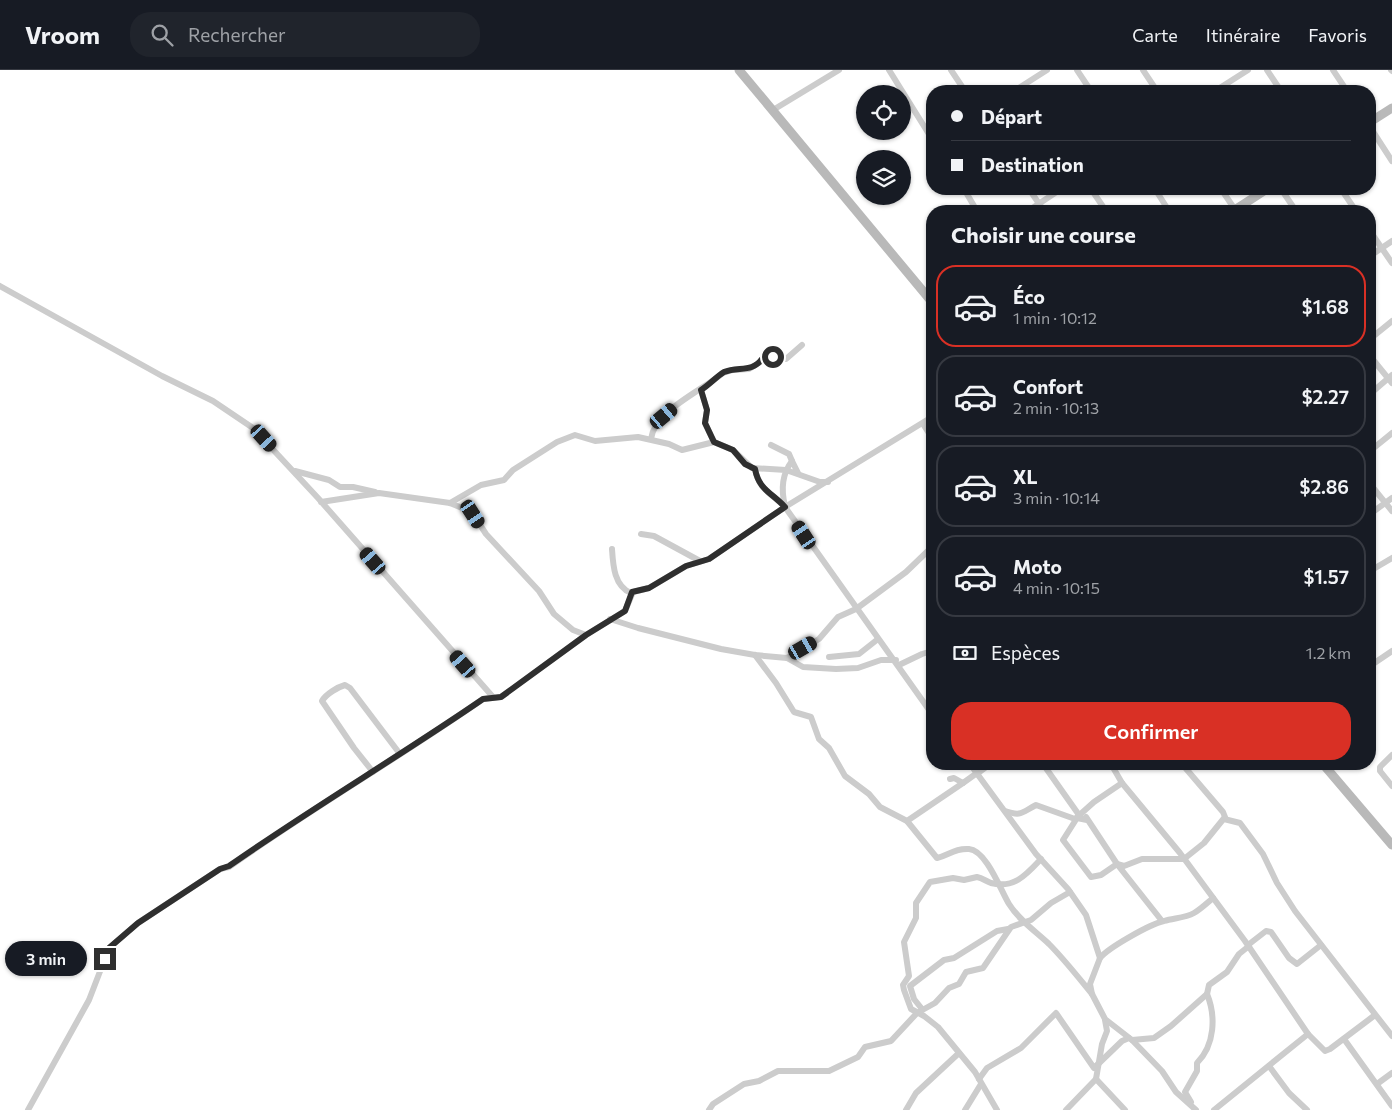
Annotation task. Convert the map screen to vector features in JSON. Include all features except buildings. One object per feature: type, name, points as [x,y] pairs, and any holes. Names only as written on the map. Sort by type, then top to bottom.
[{"type":"main road","points":[[739,70],[926,295]]},
{"type":"main road","points":[[1376,118],[1392,108]]},
{"type":"main road","points":[[1244,205],[1258,195]]},
{"type":"main road","points":[[1328,770],[1392,845]]},
{"type":"street","points":[[773,110],[839,70]]},
{"type":"street","points":[[889,70],[926,129]]},
{"type":"street","points":[[951,70],[961,85]]},
{"type":"street","points":[[1029,85],[1046,70]]},
{"type":"street","points":[[1077,70],[1087,85]]},
{"type":"street","points":[[1143,70],[1153,85]]},
{"type":"street","points":[[1224,85],[1248,70]]},
{"type":"street","points":[[1268,70],[1277,85]]},
{"type":"street","points":[[1333,70],[1343,85]]},
{"type":"street","points":[[1376,137],[1392,162]]},
{"type":"street","points":[[1033,195],[1040,205]]},
{"type":"street","points":[[1035,205],[1050,195]]},
{"type":"street","points":[[1376,240],[1392,263]]},
{"type":"street","points":[[1376,252],[1392,241]]},
{"type":"street","points":[[0,286],[162,376],[230,411],[253,428],[322,502],[493,697]]},
{"type":"street","points":[[1376,334],[1392,321]]},
{"type":"street","points":[[651,439],[652,430],[664,416],[723,373],[732,370],[749,369],[767,358],[786,359],[802,345]]},
{"type":"street","points":[[1376,363],[1391,379],[1376,390]]},
{"type":"street","points":[[701,390],[707,410],[705,423],[714,442]]},
{"type":"street","points":[[612,549],[613,563],[618,581],[624,590],[631,593],[662,582],[678,571],[720,552],[785,507],[830,482],[926,422]]},
{"type":"street","points":[[923,424],[926,429]]},
{"type":"street","points":[[1376,446],[1392,432]]},
{"type":"street","points":[[450,503],[481,485],[504,480],[513,470],[556,442],[575,435],[595,442],[633,436],[651,439],[682,450],[714,442],[733,450],[745,464],[755,469],[766,467],[786,470],[820,482],[830,482]]},
{"type":"street","points":[[771,445],[789,454],[798,473]]},
{"type":"street","points":[[785,507],[782,483],[786,470],[792,461]]},
{"type":"street","points":[[755,469],[761,487],[785,507],[926,705]]},
{"type":"street","points":[[295,472],[329,480],[340,488],[352,487],[379,493],[450,503],[473,514],[486,534],[540,591],[550,609],[573,630],[586,635]]},
{"type":"street","points":[[1376,492],[1392,511]]},
{"type":"street","points":[[322,502],[379,493]]},
{"type":"street","points":[[1376,510],[1392,498]]},
{"type":"street","points":[[641,534],[654,536],[700,561]]},
{"type":"street","points":[[787,658],[819,639],[838,618],[856,609],[906,572],[926,553]]},
{"type":"street","points":[[1376,567],[1392,558]]},
{"type":"street","points":[[28,1110],[89,1000],[109,948],[138,923],[220,869],[229,866],[295,820],[373,772],[483,699],[501,697],[586,635],[626,609],[631,593]]},
{"type":"street","points":[[610,619],[638,628],[755,655],[787,658],[803,667],[858,668],[881,660],[897,663],[926,653]]},
{"type":"street","points":[[829,657],[859,654],[878,639]]},
{"type":"street","points":[[1376,662],[1392,651]]},
{"type":"street","points":[[755,655],[776,683],[794,712],[811,717],[819,739],[828,748],[845,776],[869,794],[880,807],[907,821],[937,858],[957,849],[969,849],[990,866],[996,883],[1014,912],[1051,946],[1092,994],[1105,1019],[1107,1031],[1097,1067],[1096,1079],[1066,1110]]},
{"type":"street","points":[[373,772],[322,701],[341,686],[345,685],[350,688],[400,754]]},
{"type":"street","points":[[1392,755],[1380,767],[1380,771],[1392,786]]},
{"type":"street","points":[[975,770],[1041,859],[1070,892],[1090,925],[1100,958]]},
{"type":"street","points":[[907,821],[982,770]]},
{"type":"street","points":[[1047,770],[1162,921]]},
{"type":"street","points":[[1114,770],[1122,784],[1184,859],[1213,898],[1308,1034],[1325,1051],[1375,1015]]},
{"type":"street","points":[[1080,815],[1063,842],[1090,877],[1101,874],[1117,864],[1124,866],[1142,859],[1184,859],[1204,843],[1224,819],[1223,812],[1187,770]]},
{"type":"street","points":[[950,780],[954,778],[963,783]]},
{"type":"street","points":[[1005,811],[1013,814],[1024,814],[1036,805],[1073,819],[1111,790],[1122,784]]},
{"type":"street","points":[[1224,819],[1240,823],[1263,854],[1284,895],[1392,1036]]},
{"type":"street","points":[[997,1110],[980,1078],[936,1025],[920,1011],[909,1007],[904,990],[904,985],[909,976],[904,942],[916,918],[916,904],[925,887],[932,881],[953,878],[964,880],[977,876],[996,883],[1011,884],[1020,881],[1041,859]]},
{"type":"street","points":[[920,1011],[910,986],[944,960],[954,958],[997,931],[1026,923],[1042,913],[1051,902],[1070,892]]},
{"type":"street","points":[[1092,994],[1090,980],[1100,958],[1111,947],[1162,921],[1195,912],[1213,898]]},
{"type":"street","points":[[709,1110],[713,1104],[744,1084],[759,1081],[778,1071],[824,1073],[858,1057],[865,1047],[891,1041],[920,1011],[935,1003],[949,988],[959,984],[966,972],[983,968],[1008,929]]},
{"type":"street","points":[[1196,1110],[1185,1094],[1197,1071],[1196,1063],[1201,1058],[1213,1026],[1211,1005],[1207,994],[1209,985],[1227,972],[1239,954],[1266,931],[1271,932],[1289,958],[1297,964],[1321,945]]},
{"type":"street","points":[[1097,1067],[1122,1041],[1154,1038],[1171,1026],[1207,994]]},
{"type":"street","points":[[965,1110],[980,1078],[1020,1048],[1057,1013],[1093,1068],[1097,1067]]},
{"type":"street","points":[[1105,1019],[1131,1039],[1162,1071],[1176,1092],[1196,1110]]},
{"type":"street","points":[[1214,1110],[1308,1034]]},
{"type":"street","points":[[1344,1039],[1392,1106]]},
{"type":"street","points":[[906,1110],[916,1093],[959,1053]]},
{"type":"street","points":[[1269,1066],[1289,1093],[1308,1110]]},
{"type":"street","points":[[1377,1084],[1392,1073]]},
{"type":"street","points":[[1096,1079],[1124,1110]]},
{"type":"route","points":[[105,959],[109,948],[138,923],[220,869],[229,866],[295,820],[354,785],[483,699],[501,697],[586,635],[625,611],[632,592],[649,588],[686,566],[709,559],[785,507],[774,496],[764,491],[755,469],[745,464],[733,450],[714,442],[705,423],[707,410],[701,390],[723,373],[732,370],[749,369],[757,365],[762,359],[773,357]]}]
